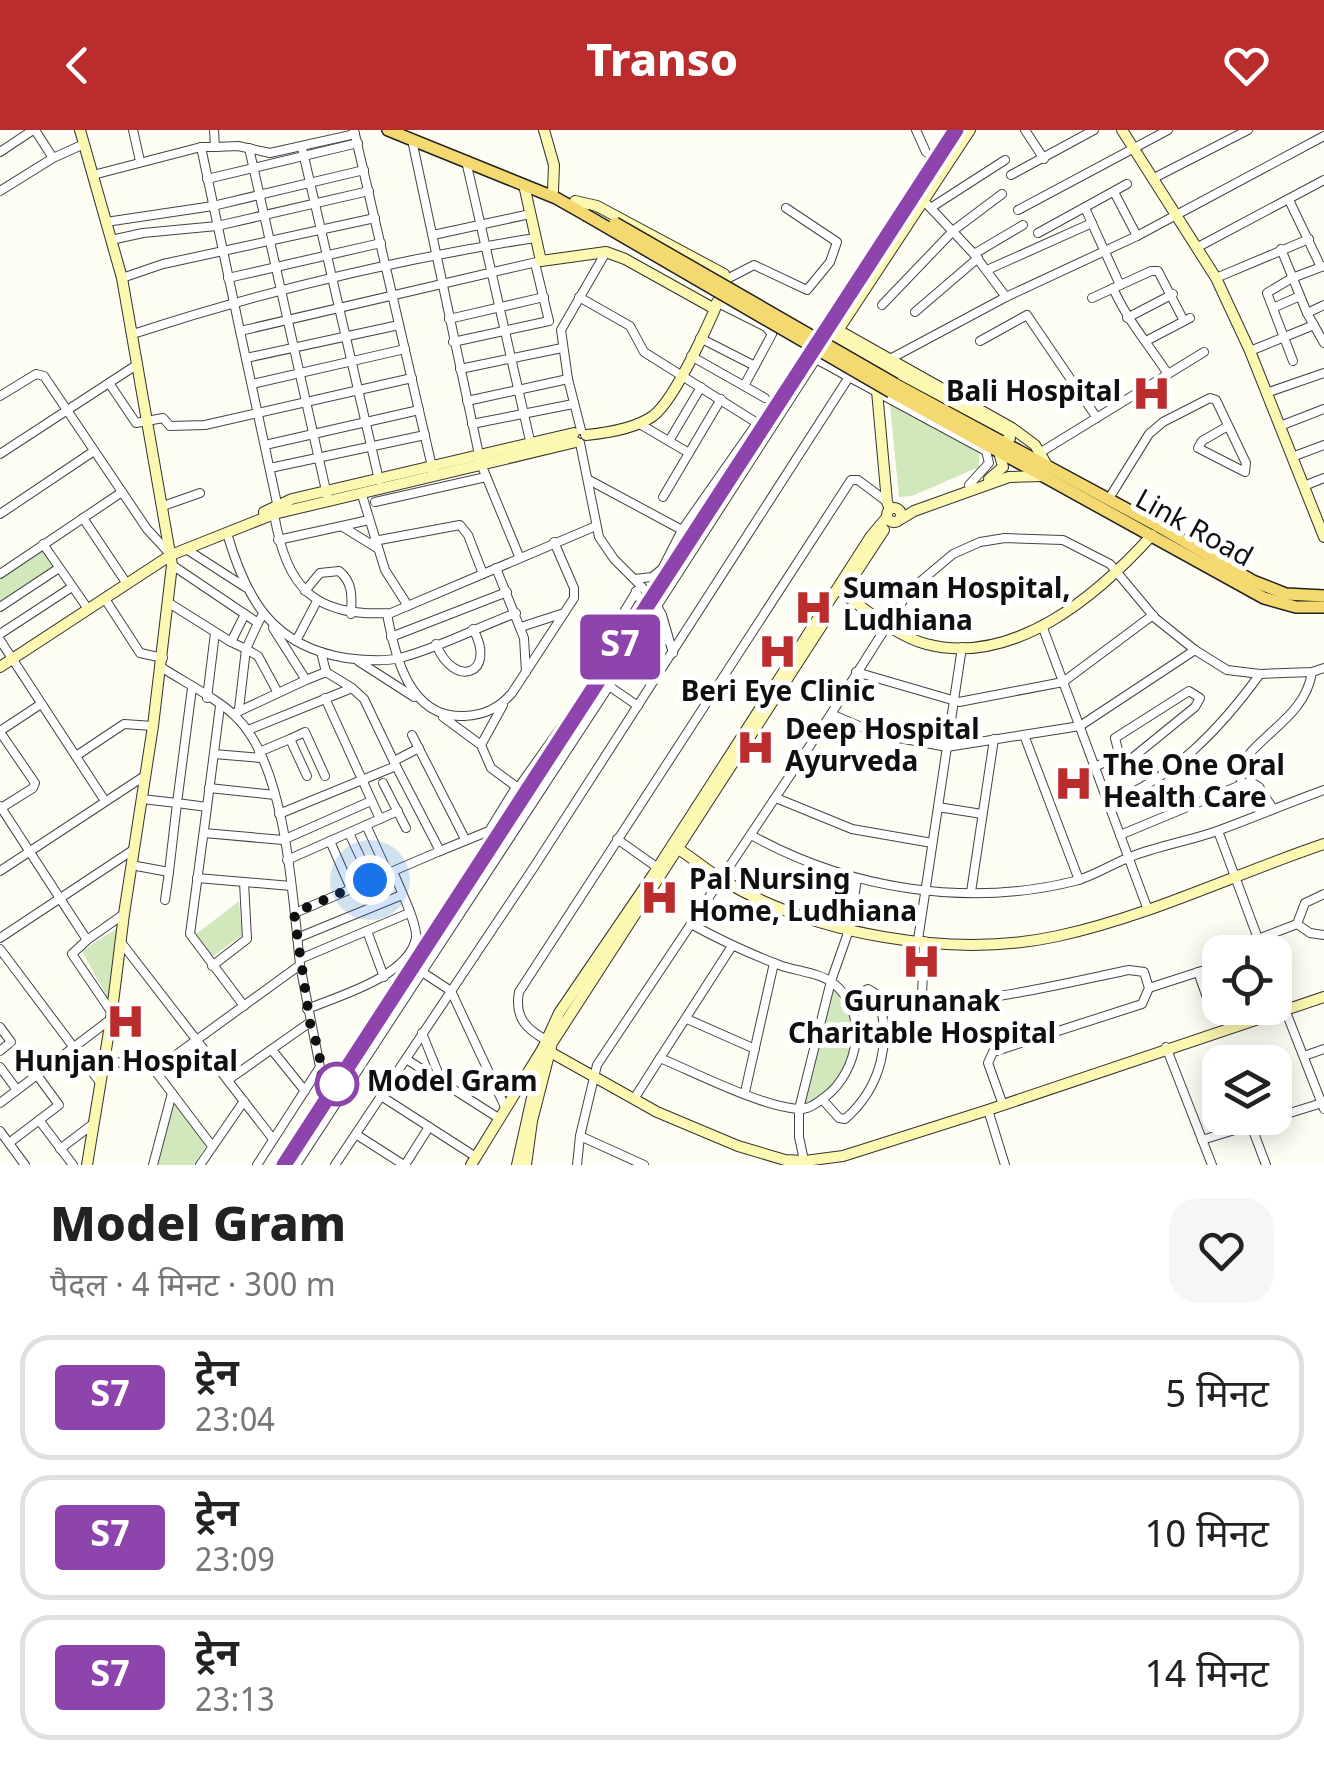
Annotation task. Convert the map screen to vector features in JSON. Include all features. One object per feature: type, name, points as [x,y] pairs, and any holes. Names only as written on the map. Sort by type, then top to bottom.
[{"type":"main road","points":[[388,130],[554,191],[576,201],[588,212]]},
{"type":"main road","points":[[408,135],[588,212],[826,356],[1000,448],[1040,465]]},
{"type":"main road","name":"Link Road","points":[[1040,465],[1271,590],[1306,597],[1324,596]]},
{"type":"main road","name":"Link Road","points":[[1040,465],[1152,535],[1264,598],[1296,607],[1324,607]]},
{"type":"street","points":[[0,152],[34,130],[53,158]]},
{"type":"street","points":[[80,130],[122,278],[172,560],[162,662],[87,1165]]},
{"type":"street","points":[[133,130],[140,162]]},
{"type":"street","points":[[214,130],[215,147]]},
{"type":"street","points":[[546,130],[554,165],[554,191]]},
{"type":"street","points":[[916,130],[926,152]]},
{"type":"street","points":[[657,606],[816,359],[928,203],[970,130]]},
{"type":"street","points":[[1024,130],[1044,159]]},
{"type":"street","points":[[1011,175],[1044,159],[1082,133],[1094,130]]},
{"type":"street","points":[[1122,130],[1216,278],[1320,516],[1324,537]]},
{"type":"street","points":[[1018,210],[1168,130]]},
{"type":"street","points":[[1154,178],[1248,130]]},
{"type":"street","points":[[408,135],[480,459],[519,556]]},
{"type":"street","points":[[207,179],[356,136],[433,471]]},
{"type":"street","points":[[892,512],[881,391],[889,363],[1006,297],[1137,236],[1324,136]]},
{"type":"street","points":[[0,191],[84,144]]},
{"type":"street","points":[[93,175],[201,146],[248,148],[264,154],[303,152]]},
{"type":"street","points":[[201,146],[270,468],[278,540],[288,568],[305,591],[317,602],[351,614],[386,614],[596,526]]},
{"type":"street","points":[[248,148],[328,497]]},
{"type":"street","points":[[303,152],[382,491]]},
{"type":"street","points":[[928,203],[1005,160]]},
{"type":"street","points":[[466,162],[532,446]]},
{"type":"street","points":[[106,222],[213,206],[364,170]]},
{"type":"street","points":[[1198,247],[1324,180]]},
{"type":"street","points":[[1038,233],[1127,184]]},
{"type":"street","points":[[524,185],[549,321]]},
{"type":"street","points":[[112,240],[143,232],[217,226],[369,191]]},
{"type":"street","points":[[1114,192],[1137,236]]},
{"type":"street","points":[[882,305],[954,230],[1002,194]]},
{"type":"street","points":[[1289,200],[1323,266],[1268,290],[1293,361]]},
{"type":"street","points":[[576,201],[598,206],[727,279]]},
{"type":"street","points":[[928,203],[976,256],[1006,297]]},
{"type":"street","points":[[0,668],[186,549],[277,511],[378,478],[433,471],[638,424],[660,410],[681,376],[727,279],[754,265],[807,290],[830,262],[837,242],[786,208]]},
{"type":"street","points":[[1084,208],[1104,250],[1127,318],[1168,374]]},
{"type":"street","points":[[433,235],[530,214]]},
{"type":"street","points":[[122,278],[164,264],[375,218]]},
{"type":"street","points":[[987,270],[1092,223]]},
{"type":"street","points":[[915,312],[976,256],[1023,224]]},
{"type":"street","points":[[133,334],[233,301],[535,238]]},
{"type":"street","points":[[1216,278],[1309,239]]},
{"type":"street","points":[[228,278],[380,242]]},
{"type":"street","points":[[1281,249],[1307,313],[1324,342]]},
{"type":"street","points":[[606,252],[563,325],[562,348],[602,543],[657,606],[672,653]]},
{"type":"street","points":[[240,331],[538,262],[606,252],[770,331],[772,337],[744,386]]},
{"type":"street","points":[[1092,298],[1154,270],[1161,274],[1187,320],[1146,340]]},
{"type":"street","points":[[1127,318],[1172,294]]},
{"type":"street","points":[[1272,308],[1300,296]]},
{"type":"street","points":[[449,319],[544,297]]},
{"type":"street","points":[[580,298],[630,326],[641,349],[757,422],[682,530],[662,568],[652,577],[633,578]]},
{"type":"street","points":[[1307,313],[1324,304]]},
{"type":"street","points":[[980,341],[1027,315],[1096,418]]},
{"type":"street","points":[[453,342],[549,321],[563,325]]},
{"type":"street","points":[[246,358],[400,324]]},
{"type":"street","points":[[1250,351],[1314,326]]},
{"type":"street","points":[[836,334],[1012,428],[1040,465]]},
{"type":"street","points":[[700,338],[755,366]]},
{"type":"street","points":[[460,369],[562,348]]},
{"type":"street","points":[[252,384],[405,349]]},
{"type":"street","points":[[1204,352],[1096,418],[1040,465],[1008,478],[914,511],[892,512],[858,480],[851,480],[519,992],[518,1006],[528,1030],[593,1076],[634,1099],[738,1146],[805,1163],[844,1160],[1238,1025]]},
{"type":"street","points":[[691,356],[765,398]]},
{"type":"street","points":[[816,359],[986,451],[989,462],[969,485]]},
{"type":"street","points":[[381,1096],[473,1161],[892,512],[990,478],[1003,467],[1000,448],[1011,436],[889,363]]},
{"type":"street","points":[[0,454],[138,364]]},
{"type":"street","points":[[0,396],[40,373],[172,560],[245,614],[263,619],[320,652],[356,660],[398,658],[516,614]]},
{"type":"street","points":[[1266,393],[1324,374]]},
{"type":"street","points":[[341,1163],[849,377]]},
{"type":"street","points":[[109,384],[136,423],[163,418],[170,426],[182,427],[412,378]]},
{"type":"street","points":[[467,401],[568,379]]},
{"type":"street","points":[[669,441],[700,387]]},
{"type":"street","points":[[1108,500],[1149,434],[1163,422],[1214,398],[1228,426],[1247,466],[1244,472],[1198,448],[1202,441],[1228,426]]},
{"type":"street","points":[[663,497],[720,399]]},
{"type":"street","points":[[472,424],[573,404]]},
{"type":"street","points":[[1280,426],[1324,408]]},
{"type":"street","points":[[265,446],[419,410]]},
{"type":"street","points":[[638,424],[689,453]]},
{"type":"street","points":[[270,468],[425,435]]},
{"type":"street","points":[[1292,457],[1324,445]]},
{"type":"street","points":[[0,514],[94,451]]},
{"type":"street","points":[[328,497],[382,491],[433,471]]},
{"type":"street","points":[[375,502],[486,478]]},
{"type":"street","points":[[1304,486],[1324,478]]},
{"type":"street","points":[[589,480],[682,530]]},
{"type":"street","points":[[0,574],[122,492]]},
{"type":"street","points":[[163,506],[200,493]]},
{"type":"street","points":[[362,495],[386,570],[408,606]]},
{"type":"street","points":[[83,518],[126,584]]},
{"type":"street","points":[[278,540],[369,520]]},
{"type":"street","points":[[343,527],[376,544],[460,525],[468,534],[484,574]]},
{"type":"street","points":[[232,531],[246,588],[306,680]]},
{"type":"street","points":[[839,591],[925,644],[962,646],[996,642],[1043,628],[1116,575],[1152,535]]},
{"type":"street","points":[[578,1165],[593,1076],[609,1047],[832,714],[909,591],[952,554],[980,542],[1005,538],[1063,540],[1110,564],[1153,616],[1227,670],[1260,674],[1323,669]]},
{"type":"street","points":[[481,745],[504,703],[574,598],[574,588],[554,542]]},
{"type":"street","points":[[43,544],[88,610]]},
{"type":"street","points":[[186,549],[246,588]]},
{"type":"street","points":[[0,607],[59,568]]},
{"type":"street","points":[[496,568],[521,627],[526,672]]},
{"type":"street","points":[[305,591],[320,573],[338,570],[348,578],[352,590],[351,614]]},
{"type":"street","points":[[633,578],[652,622],[668,641]]},
{"type":"street","points":[[72,587],[0,637],[106,802]]},
{"type":"street","points":[[391,637],[507,592]]},
{"type":"street","points":[[294,913],[492,828],[516,787],[526,780],[568,713],[599,674],[614,646],[616,625],[636,592]]},
{"type":"street","points":[[104,598],[140,653],[162,662],[220,706],[236,711],[276,795],[307,1009],[320,1066],[258,1165]]},
{"type":"street","points":[[296,641],[317,602]]},
{"type":"street","points":[[169,603],[258,656],[277,691]]},
{"type":"street","points":[[521,627],[565,613]]},
{"type":"street","points":[[232,642],[245,614]]},
{"type":"street","points":[[386,614],[398,658],[413,691],[426,705]]},
{"type":"street","points":[[856,672],[954,700],[1063,682],[1153,616]]},
{"type":"street","points":[[236,711],[246,650],[263,619]]},
{"type":"street","points":[[296,1165],[652,622]]},
{"type":"street","points":[[1043,628],[1148,910]]},
{"type":"street","points":[[436,644],[451,668],[463,673],[470,671],[481,660],[482,652],[473,629]]},
{"type":"street","points":[[207,698],[214,633]]},
{"type":"street","points":[[962,646],[926,889],[921,941],[922,997],[952,1002],[1128,970],[1144,972],[1149,988],[1142,1004],[993,1052],[988,1063],[1003,1105]]},
{"type":"street","points":[[832,714],[878,734],[946,747],[1080,726],[1195,650]]},
{"type":"street","points":[[320,652],[326,672],[364,699],[440,851]]},
{"type":"street","points":[[356,660],[481,745],[491,768],[516,787]]},
{"type":"street","points":[[236,711],[326,672]]},
{"type":"street","points":[[1243,784],[1238,767],[1300,706],[1312,672]]},
{"type":"street","points":[[1108,803],[1134,793],[1190,754],[1216,730],[1260,674]]},
{"type":"street","points":[[609,686],[638,706]]},
{"type":"street","points":[[165,900],[192,688]]},
{"type":"street","points":[[248,730],[352,688]]},
{"type":"street","points":[[1185,692],[1200,696],[1196,707],[1126,763],[1119,755],[1114,741],[1118,736],[1185,692]]},
{"type":"street","points":[[325,698],[380,819]]},
{"type":"street","points":[[440,714],[469,716],[504,703]]},
{"type":"street","points":[[41,704],[0,732],[34,783],[33,788],[0,807],[88,940]]},
{"type":"street","points":[[220,706],[190,934],[244,1006]]},
{"type":"street","points":[[296,712],[325,776]]},
{"type":"street","points":[[76,756],[124,724],[153,726]]},
{"type":"street","points":[[214,754],[260,755],[305,732]]},
{"type":"street","points":[[412,735],[465,839]]},
{"type":"street","points":[[1024,735],[1079,880]]},
{"type":"street","points":[[290,739],[307,776]]},
{"type":"street","points":[[972,892],[994,740]]},
{"type":"street","points":[[279,814],[361,780],[419,748]]},
{"type":"street","points":[[1095,766],[1119,755]]},
{"type":"street","points":[[0,870],[146,775]]},
{"type":"street","points":[[1120,835],[1251,782],[1274,809]]},
{"type":"street","points":[[383,783],[406,828]]},
{"type":"street","points":[[210,788],[276,795]]},
{"type":"street","points":[[751,835],[791,856],[857,879],[926,889],[1006,893],[1079,880],[1128,857],[1218,830],[1324,790]]},
{"type":"street","points":[[776,798],[852,829],[932,843]]},
{"type":"street","points":[[142,799],[207,807]]},
{"type":"street","points":[[204,833],[283,840],[372,801]]},
{"type":"street","points":[[938,807],[982,814]]},
{"type":"street","points":[[287,860],[398,811]]},
{"type":"street","points":[[307,1009],[390,975],[415,942],[416,933],[402,895],[366,825]]},
{"type":"street","points":[[1218,830],[1257,935]]},
{"type":"street","points":[[349,832],[370,880]]},
{"type":"street","points":[[617,839],[658,868]]},
{"type":"street","points":[[330,841],[350,889]]},
{"type":"street","points":[[676,847],[721,879],[783,909],[850,930],[982,946],[1056,936],[1148,910],[1324,844]]},
{"type":"street","points":[[517,1165],[559,1012],[676,847]]},
{"type":"street","points":[[0,938],[133,850]]},
{"type":"street","points":[[131,865],[169,872]]},
{"type":"street","points":[[198,878],[291,886]]},
{"type":"street","points":[[805,1163],[799,1137],[799,1110],[831,981],[850,930],[857,879]]},
{"type":"street","points":[[212,966],[247,939],[244,882]]},
{"type":"street","points":[[1297,924],[1304,904],[1324,894]]},
{"type":"street","points":[[297,938],[402,895]]},
{"type":"street","points":[[104,1060],[153,1068],[300,962],[409,913]]},
{"type":"street","points":[[112,1016],[72,954],[124,914]]},
{"type":"street","points":[[660,1058],[799,1110],[811,1107],[845,1078],[854,1057],[852,1006],[831,981],[732,946],[690,924]]},
{"type":"street","points":[[1266,935],[1297,924]]},
{"type":"street","points":[[1297,924],[1310,933],[1324,935]]},
{"type":"street","points":[[367,931],[384,977]]},
{"type":"street","points":[[120,941],[273,1140]]},
{"type":"street","points":[[634,1099],[732,946]]},
{"type":"street","points":[[0,949],[99,1081]]},
{"type":"street","points":[[745,1092],[774,962]]},
{"type":"street","points":[[1149,988],[1202,971]]},
{"type":"street","points":[[422,972],[451,992],[503,1114]]},
{"type":"street","points":[[1198,972],[1202,983]]},
{"type":"street","points":[[822,1099],[839,1118],[845,1119],[866,1098],[883,1058],[884,1027],[876,994],[868,989],[846,1000]]},
{"type":"street","points":[[1292,1008],[1324,997]]},
{"type":"street","points":[[0,1103],[112,1016]]},
{"type":"street","points":[[687,1019],[754,1049]]},
{"type":"street","points":[[228,1080],[310,1023]]},
{"type":"street","points":[[1291,1025],[1323,1106],[1292,1114]]},
{"type":"street","points":[[0,1027],[10,1042],[0,1050]]},
{"type":"street","points":[[422,1033],[441,1080]]},
{"type":"street","points":[[526,1165],[547,1045]]},
{"type":"street","points":[[1166,1048],[1212,1165]]},
{"type":"street","points":[[272,1050],[304,1091]]},
{"type":"street","points":[[1304,1056],[1324,1050]]},
{"type":"street","points":[[406,1059],[503,1114]]},
{"type":"street","points":[[0,1067],[17,1090]]},
{"type":"street","points":[[153,1068],[212,1146]]},
{"type":"street","points":[[9,1143],[59,1104],[37,1076]]},
{"type":"street","points":[[153,1165],[172,1092]]},
{"type":"street","points":[[200,1165],[244,1101]]},
{"type":"street","points":[[988,1110],[1005,1165]]},
{"type":"street","points":[[39,1120],[72,1165]]},
{"type":"street","points":[[60,1148],[93,1124]]},
{"type":"street","points":[[357,1134],[405,1165],[429,1127]]},
{"type":"street","points":[[0,1131],[25,1165]]},
{"type":"street","points":[[1202,1140],[1218,1135]]},
{"type":"street","points":[[1255,1135],[1266,1165]]},
{"type":"street","points":[[580,1136],[628,1162],[644,1165]]},
{"type":"green space","points":[[890,404],[979,453],[979,467],[912,496],[899,497]]},
{"type":"green space","points":[[42,546],[55,566],[0,606],[0,575]]},
{"type":"green space","points":[[239,901],[242,935],[212,957],[195,935]]},
{"type":"green space","points":[[119,927],[110,996],[107,997],[82,951]]},
{"type":"green space","points":[[832,985],[851,1011],[851,1056],[827,1094],[800,1107]]},
{"type":"green space","points":[[174,1101],[206,1145],[194,1165],[158,1165]]},
{"type":"railway","points":[[284,1165],[956,130]]},
{"type":"train","name":"S7","points":[[284,1165],[956,130]]},
{"type":"place","name":"Bali Hospital","points":[[1151,394]]},
{"type":"place","name":"Suman Hospital, Ludhiana","points":[[813,607]]},
{"type":"place","name":"Beri Eye Clinic","points":[[778,652]]},
{"type":"place","name":"Deep Hospital Ayurveda","points":[[755,748]]},
{"type":"place","name":"The One Oral Health Care","points":[[1073,784]]},
{"type":"place","name":"Pal Nursing Home, Ludhiana","points":[[659,898]]},
{"type":"place","name":"Gurunanak Charitable Hospital","points":[[922,961]]},
{"type":"place","name":"Hunjan Hospital","points":[[126,1021]]},
{"type":"place","name":"Model Gram","points":[[337,1084]]},
{"type":"route","points":[[337,1084],[319,1073],[320,1054],[310,1023],[294,913],[370,880]]}]
